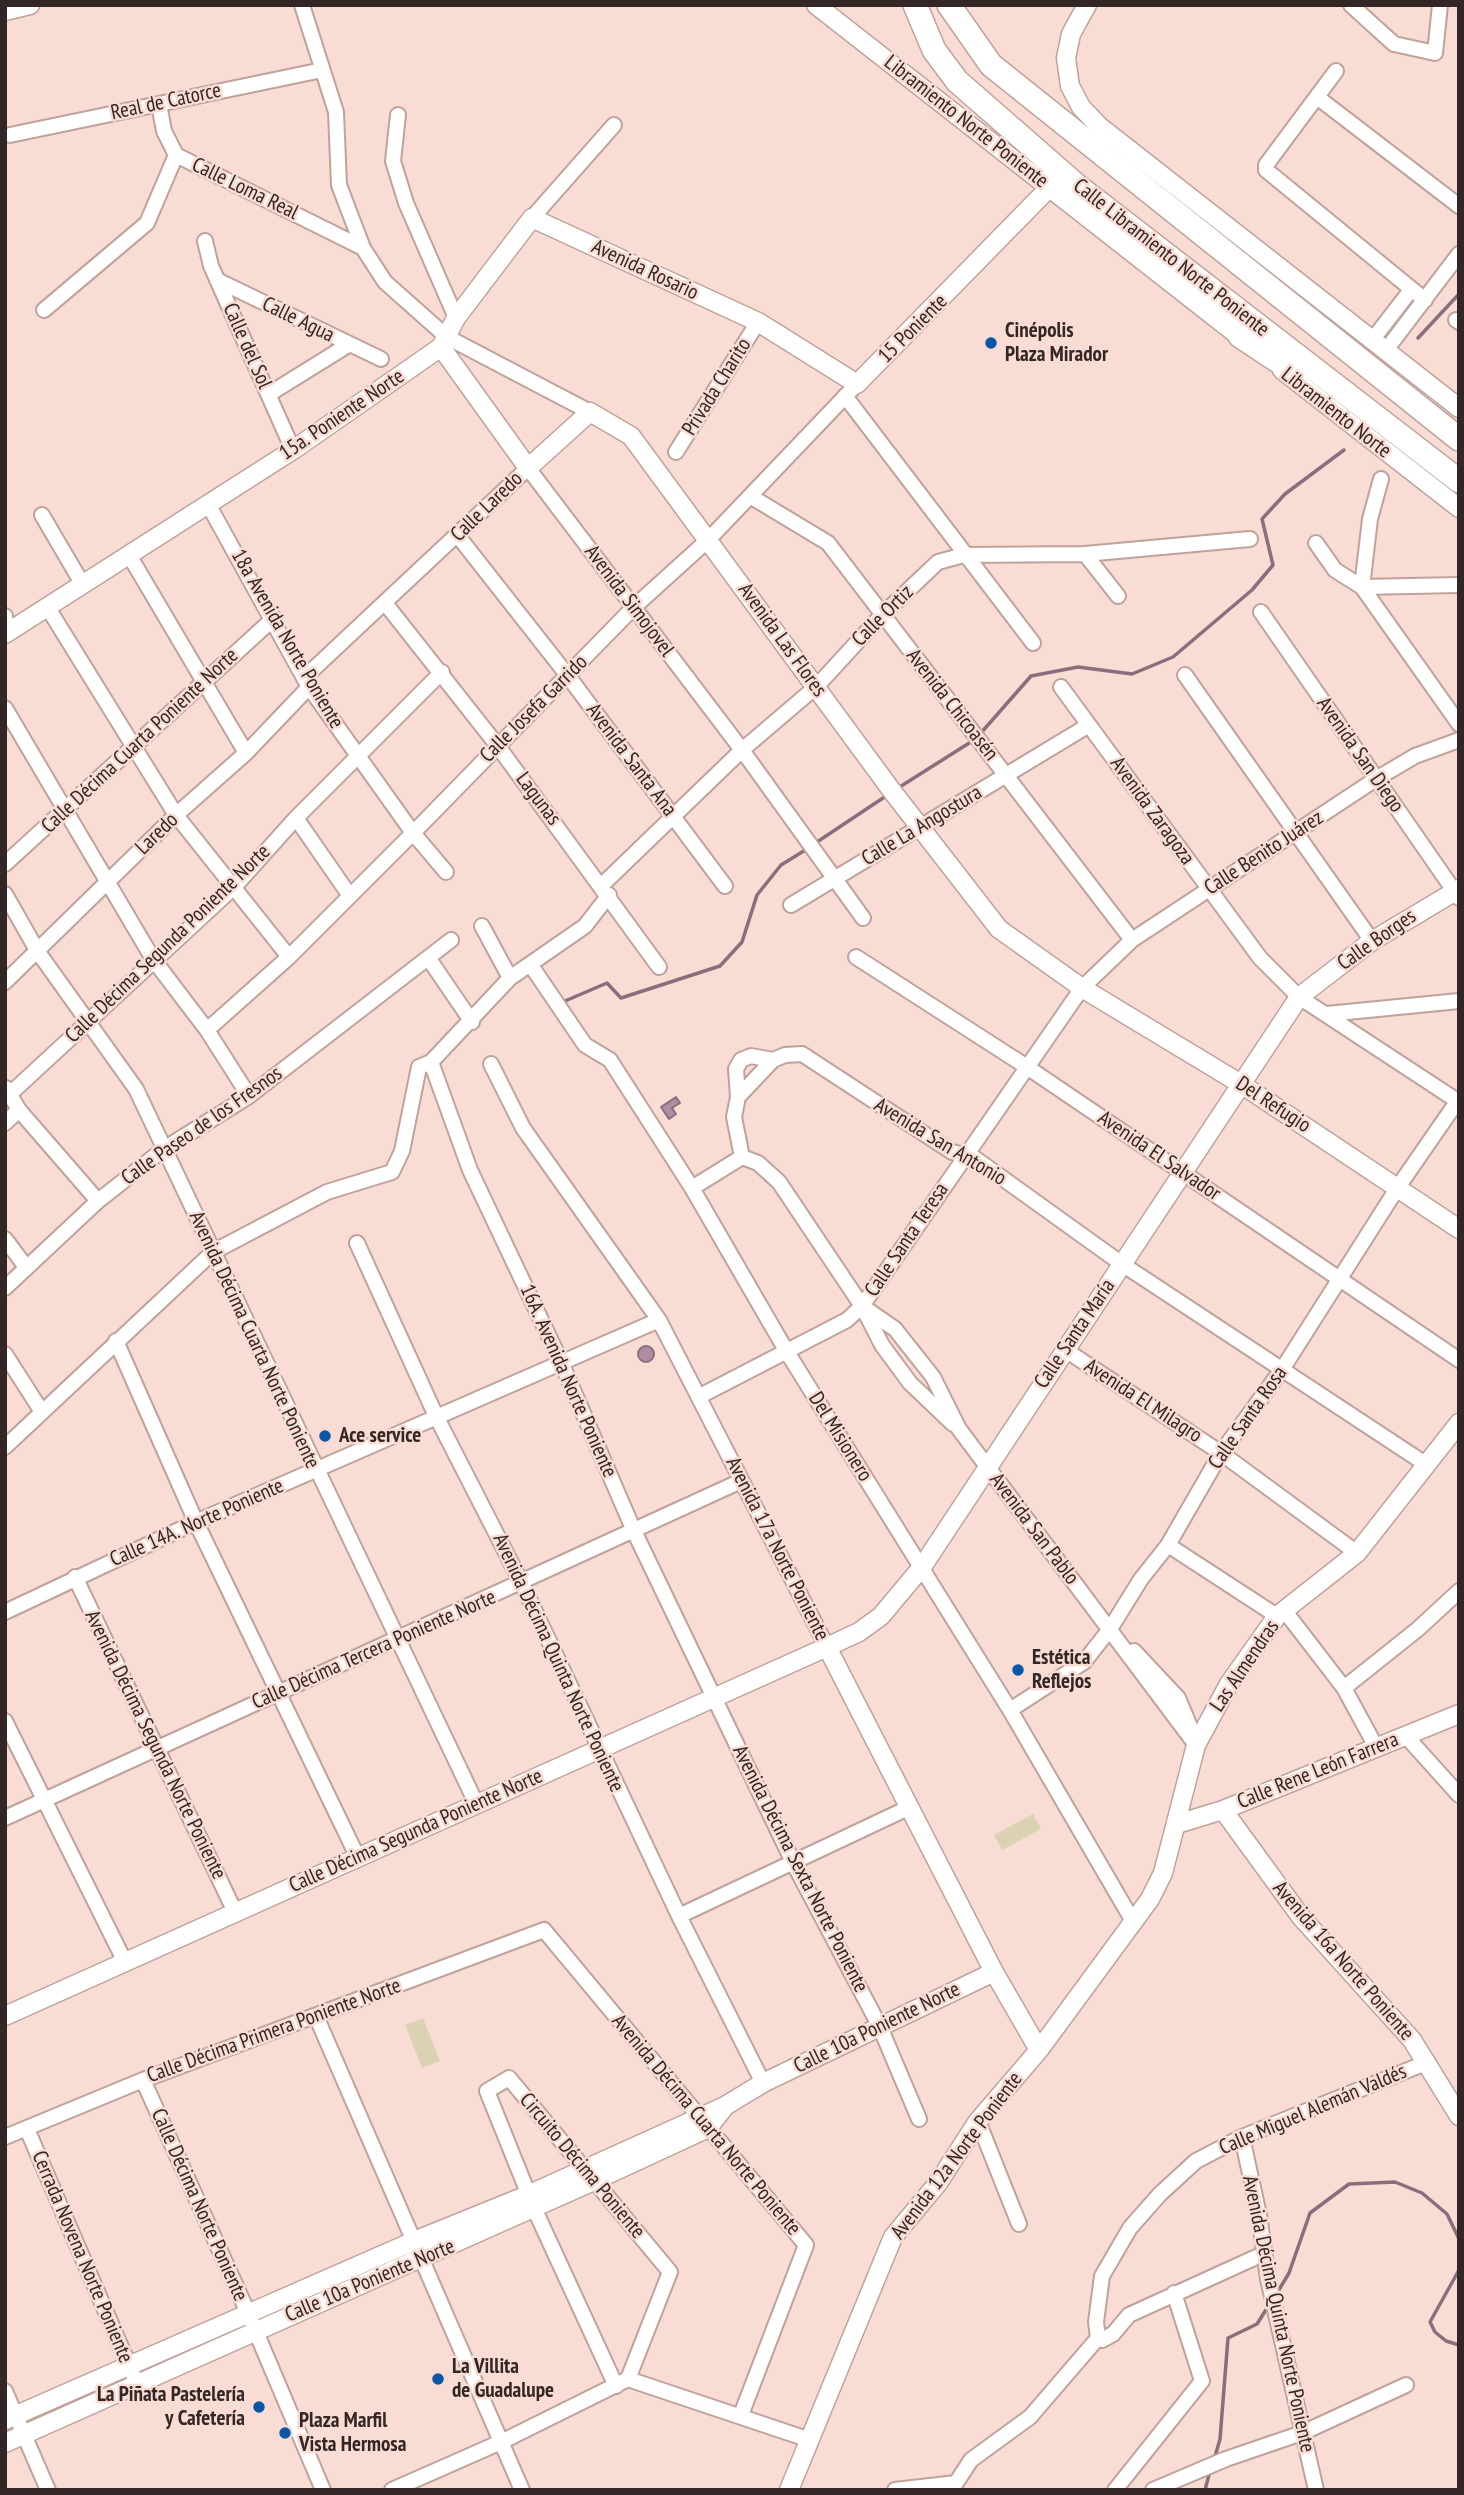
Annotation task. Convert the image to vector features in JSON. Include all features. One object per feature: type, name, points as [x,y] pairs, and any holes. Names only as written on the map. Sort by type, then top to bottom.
[{"type":"highway","name":"Calle Libramiento Norte Poniente","points":[[915,5],[934,50],[957,81],[1076,185],[1459,481]]},
{"type":"highway","name":"Calle Libramiento Norte Poniente","points":[[949,5],[991,65],[1459,439]]},
{"type":"highway","points":[[1240,336],[1337,400],[1377,419]]},
{"type":"street","points":[[5,11],[30,5]]},
{"type":"street","name":"Avenida Las Flores","points":[[302,5],[336,112],[339,186],[363,248],[390,289],[444,342],[590,412],[631,436],[920,827],[999,929],[1082,988]]},
{"type":"street","name":"Libramiento Norte Poniente","points":[[816,5],[1182,289]]},
{"type":"street","points":[[1087,5],[1071,34],[1066,58],[1070,86],[1081,107],[1100,126],[1459,408]]},
{"type":"street","points":[[1351,5],[1394,44],[1435,53],[1440,5]]},
{"type":"street","name":"Real de Catorce","points":[[10,135],[322,69]]},
{"type":"street","points":[[1336,71],[1266,164],[1266,170],[1425,300]]},
{"type":"street","points":[[1317,97],[1459,206]]},
{"type":"street","name":"Calle Loma Real","points":[[159,104],[164,131],[176,155],[363,248]]},
{"type":"street","points":[[398,115],[393,161],[407,203],[456,318]]},
{"type":"street","name":"15a. Poniente Norte","points":[[6,628],[48,608],[293,450],[444,342],[456,318],[531,218],[614,125]]},
{"type":"street","points":[[44,310],[146,223],[176,155]]},
{"type":"street","name":"15 Poniente","points":[[851,390],[1049,188]]},
{"type":"street","name":"Avenida Rosario","points":[[531,218],[758,322]]},
{"type":"street","name":"Calle del Sol","points":[[205,241],[217,279],[293,450]]},
{"type":"street","points":[[1379,344],[1401,331],[1459,254]]},
{"type":"street","name":"Calle Agua","points":[[217,279],[381,359]]},
{"type":"street","name":"Libramiento Norte","points":[[1182,289],[1459,508]]},
{"type":"street","points":[[1379,344],[1388,320],[1412,290]]},
{"type":"street","points":[[1388,320],[1401,331]]},
{"type":"street","points":[[758,322],[851,390],[964,555],[1033,643]]},
{"type":"street","name":"Privada Charito","points":[[676,452],[758,322]]},
{"type":"street","name":"Avenida Simojovel","points":[[444,342],[528,468],[742,750],[863,918]]},
{"type":"street","points":[[269,394],[348,345]]},
{"type":"street","name":"Calle Josefa Garrido","points":[[207,1030],[289,957],[413,834],[634,607],[708,540],[851,390]]},
{"type":"street","name":"Calle Laredo","points":[[385,603],[590,412]]},
{"type":"street","points":[[1362,587],[1370,519],[1381,478]]},
{"type":"street","name":"Avenida Chicoasén","points":[[750,496],[828,543],[1132,940]]},
{"type":"street","name":"18a Avenida Norte Poniente","points":[[208,503],[308,682],[413,834],[446,872]]},
{"type":"street","points":[[42,515],[83,585]]},
{"type":"street","name":"Avenida Santa Ana","points":[[458,536],[568,676],[725,886]]},
{"type":"street","name":"Calle Ortiz","points":[[213,1252],[327,1192],[392,1172],[402,1151],[419,1068],[431,1062],[472,1022],[510,978],[585,926],[604,906],[605,890],[673,815],[742,750],[817,686],[882,615],[938,562],[964,555],[1085,554],[1250,539]]},
{"type":"street","points":[[1316,543],[1335,570],[1362,587],[1459,724]]},
{"type":"street","points":[[1085,554],[1118,596]]},
{"type":"street","points":[[129,555],[246,753]]},
{"type":"street","points":[[1362,587],[1459,585]]},
{"type":"street","name":"Lagunas","points":[[385,603],[498,745],[659,967]]},
{"type":"street","name":"Laredo","points":[[5,982],[176,815],[246,753],[308,682],[385,603]]},
{"type":"street","points":[[48,608],[176,815],[289,957]]},
{"type":"street","name":"Avenida San Diego","points":[[1261,612],[1457,893]]},
{"type":"street","name":"Calle Décima Cuarta Poniente Norte","points":[[5,863],[274,618]]},
{"type":"street","name":"Calle Décima Segunda Poniente Norte","points":[[7,1090],[89,1021],[235,886],[296,818],[442,672]]},
{"type":"street","points":[[1185,675],[1372,941]]},
{"type":"street","name":"Avenida Zaragoza","points":[[1061,687],[1260,958],[1299,997],[1458,1101]]},
{"type":"street","points":[[5,708],[153,959],[207,1030],[249,1096]]},
{"type":"street","name":"Calle La Angostura","points":[[791,905],[1089,724]]},
{"type":"street","name":"Calle Benito Juárez","points":[[1082,988],[1132,940],[1208,889],[1376,779],[1415,756],[1459,740]]},
{"type":"street","points":[[296,818],[350,895]]},
{"type":"street","name":"Calle Borges","points":[[1299,997],[1372,941],[1457,893]]},
{"type":"street","name":"Avenida Décima Cuarta Norte Poniente","points":[[5,894],[38,952],[136,1089],[476,1803]]},
{"type":"street","points":[[482,926],[510,978]]},
{"type":"street","name":"Calle Paseo de los Fresnos","points":[[5,1287],[98,1201],[164,1149],[249,1096],[451,940]]},
{"type":"street","name":"Avenida El Salvador","points":[[856,957],[1027,1067],[1182,1174],[1341,1277],[1459,1360]]},
{"type":"street","points":[[429,959],[472,1022]]},
{"type":"street","name":"Del Misionero","points":[[530,964],[585,1045],[610,1060],[692,1188],[787,1352],[1010,1710],[1134,1923]]},
{"type":"street","name":"Calle Santa Teresa","points":[[700,1396],[846,1320],[862,1306],[1082,988]]},
{"type":"street","name":"Del Refugio","points":[[1082,988],[1241,1084],[1459,1229]]},
{"type":"street","name":"Calle Santa María","points":[[827,1647],[859,1632],[881,1616],[922,1567],[1299,997]]},
{"type":"street","points":[[1327,1014],[1459,1001]]},
{"type":"street","name":"Avenida San Antonio","points":[[773,1060],[785,1055],[802,1054],[952,1152],[973,1157],[1122,1264],[1427,1465]]},
{"type":"street","points":[[692,1188],[742,1157],[734,1117],[738,1097],[736,1069],[741,1060],[751,1056],[773,1060]]},
{"type":"street","points":[[738,1097],[773,1060]]},
{"type":"street","name":"16A. Avenida Norte Poniente","points":[[431,1062],[470,1170],[561,1362],[634,1531],[714,1697]]},
{"type":"street","name":"Avenida 17a Norte Poniente","points":[[491,1064],[523,1128],[659,1320],[908,1808],[994,1972],[1039,2050]]},
{"type":"street","points":[[7,1090],[19,1110],[98,1201]]},
{"type":"street","name":"Calle Santa Rosa","points":[[1010,1710],[1084,1662],[1110,1629],[1140,1579],[1168,1545],[1221,1452],[1283,1368],[1398,1187],[1458,1101]]},
{"type":"street","points":[[5,1123],[19,1110]]},
{"type":"street","name":"Avenida San Pablo","points":[[742,1157],[758,1163],[779,1182],[862,1306],[882,1345],[910,1383],[959,1429]]},
{"type":"street","points":[[5,1239],[26,1267]]},
{"type":"street","name":"Avenida Décima Quinta Norte Poniente","points":[[357,1243],[436,1416],[522,1584],[679,1916],[763,2082]]},
{"type":"street","points":[[5,1447],[213,1252]]},
{"type":"street","name":"Avenida San Pablo","points":[[862,1306],[895,1329],[933,1377],[959,1429],[1110,1629],[1174,1691],[1188,1715],[1196,1745]]},
{"type":"street","name":"Calle 14A. Norte Poniente","points":[[5,1612],[196,1522],[659,1320]]},
{"type":"street","points":[[116,1341],[196,1522],[358,1858]]},
{"type":"street","name":"Avenida El Milagro","points":[[1064,1349],[1221,1452],[1357,1553]]},
{"type":"street","points":[[5,1354],[42,1412]]},
{"type":"street","name":"Las Almendras","points":[[1134,1923],[1163,1873],[1196,1745],[1229,1684],[1280,1613],[1357,1553],[1459,1423]]},
{"type":"street","name":"Calle Décima Tercera Poniente Norte","points":[[5,1818],[522,1584],[741,1481]]},
{"type":"street","points":[[1168,1545],[1280,1613],[1344,1688],[1375,1745]]},
{"type":"street","name":"Avenida Décima Segunda Norte Poniente","points":[[75,1577],[235,1912]]},
{"type":"street","points":[[1344,1688],[1418,1629],[1459,1591]]},
{"type":"street","name":"Calle Décima Segunda Poniente Norte","points":[[5,2016],[827,1647]]},
{"type":"street","name":"Avenida Décima Sexta Norte Poniente","points":[[714,1697],[794,1864],[880,2027],[919,2119]]},
{"type":"street","name":"Calle Rene León Farrera","points":[[1177,1824],[1223,1810],[1375,1745],[1459,1714]]},
{"type":"street","points":[[5,1721],[125,1962]]},
{"type":"street","points":[[1405,1735],[1459,1795]]},
{"type":"street","points":[[679,1916],[908,1808]]},
{"type":"street","name":"Avenida 16a Norte Poniente","points":[[1223,1810],[1301,1917],[1428,2062],[1459,2116]]},
{"type":"street","name":"Avenida 12a Norte Poniente","points":[[789,2490],[807,2439],[893,2237],[938,2183],[978,2121],[1039,2050],[1134,1923]]},
{"type":"street","name":"Avenida Décima Cuarta Norte Poniente","points":[[544,1930],[806,2245],[741,2415]]},
{"type":"street","name":"Calle Décima Primera Poniente Norte","points":[[5,2137],[143,2080],[544,1930]]},
{"type":"street","name":"Calle 10a Poniente Norte","points":[[251,2322],[422,2258],[532,2201],[704,2122],[763,2082],[994,1972]]},
{"type":"street","points":[[316,2016],[522,2490]]},
{"type":"street","name":"Calle Miguel Alemán Valdés","points":[[1098,2338],[1096,2322],[1102,2276],[1130,2228],[1160,2194],[1196,2161],[1242,2137],[1428,2062]]},
{"type":"street","name":"Circuito Décima Poniente","points":[[509,2078],[670,2272],[622,2382],[532,2201],[487,2091],[509,2078]]},
{"type":"street","name":"Calle Décima Norte Poniente","points":[[143,2080],[323,2490]]},
{"type":"street","points":[[978,2121],[1019,2224]]},
{"type":"street","name":"Cerrada Novena Norte Poniente","points":[[27,2129],[133,2376]]},
{"type":"street","name":"Avenida Décima Quinta Norte Poniente","points":[[1242,2137],[1259,2215],[1268,2279],[1316,2490]]},
{"type":"street","name":"Calle 10a Poniente Norte","points":[[5,2443],[133,2376],[251,2322],[414,2241],[532,2201]]},
{"type":"street","points":[[895,2490],[956,2486],[971,2460],[1030,2417],[1098,2338],[1102,2340],[1113,2334],[1129,2315],[1263,2254]]},
{"type":"street","points":[[1115,2490],[1202,2381],[1174,2293]]},
{"type":"street","name":"Calle 10a Poniente Norte","points":[[11,2418],[133,2376]]},
{"type":"street","points":[[392,2490],[502,2442],[622,2382],[741,2415],[807,2439]]},
{"type":"street","points":[[1153,2490],[1179,2482],[1226,2459],[1302,2433],[1406,2385]]},
{"type":"street","points":[[5,2391],[11,2418],[24,2435],[48,2490]]},
{"type":"shaded area","points":[[676,1097],[680,1103],[672,1108],[676,1114],[669,1119],[661,1107]]},
{"type":"shaded area","points":[[643,1346],[649,1346],[654,1354],[652,1360],[643,1362],[638,1357],[638,1351]]},
{"type":"shaded area","points":[[1033,1814],[1041,1829],[1002,1850],[994,1835]]},
{"type":"shaded area","points":[[423,2018],[440,2061],[422,2068],[405,2025]]},
{"type":"waterway","points":[[1418,338],[1459,294]]},
{"type":"waterway","points":[[980,734],[1031,676],[1078,667],[1132,674],[1173,657],[1252,590],[1273,565],[1262,519],[1285,494],[1344,450]]},
{"type":"waterway","points":[[898,788],[974,740]]},
{"type":"waterway","points":[[814,844],[889,794]]},
{"type":"waterway","points":[[565,1001],[607,983],[621,998],[720,966],[742,942],[757,895],[781,865],[807,849]]},
{"type":"waterway","points":[[1277,2293],[1289,2273],[1310,2213],[1349,2184],[1395,2182],[1422,2193],[1447,2214],[1459,2239]]},
{"type":"waterway","points":[[1459,2270],[1430,2322],[1435,2332],[1446,2341],[1459,2345]]},
{"type":"waterway","points":[[1214,2460],[1220,2439],[1228,2338],[1257,2324],[1269,2305]]},
{"type":"waterway","points":[[1205,2490],[1210,2471]]},
{"type":"place","name":"Cinépolis Plaza Mirador","points":[[991,343]]},
{"type":"place","name":"Ace service","points":[[325,1436]]},
{"type":"place","name":"Estética Reflejos","points":[[1018,1670]]},
{"type":"place","name":"La Villita de Guadalupe","points":[[438,2379]]},
{"type":"place","name":"La Piñata Pastelería y Cafetería","points":[[259,2407]]},
{"type":"place","name":"Plaza Marfil Vista Hermosa","points":[[285,2433]]}]
